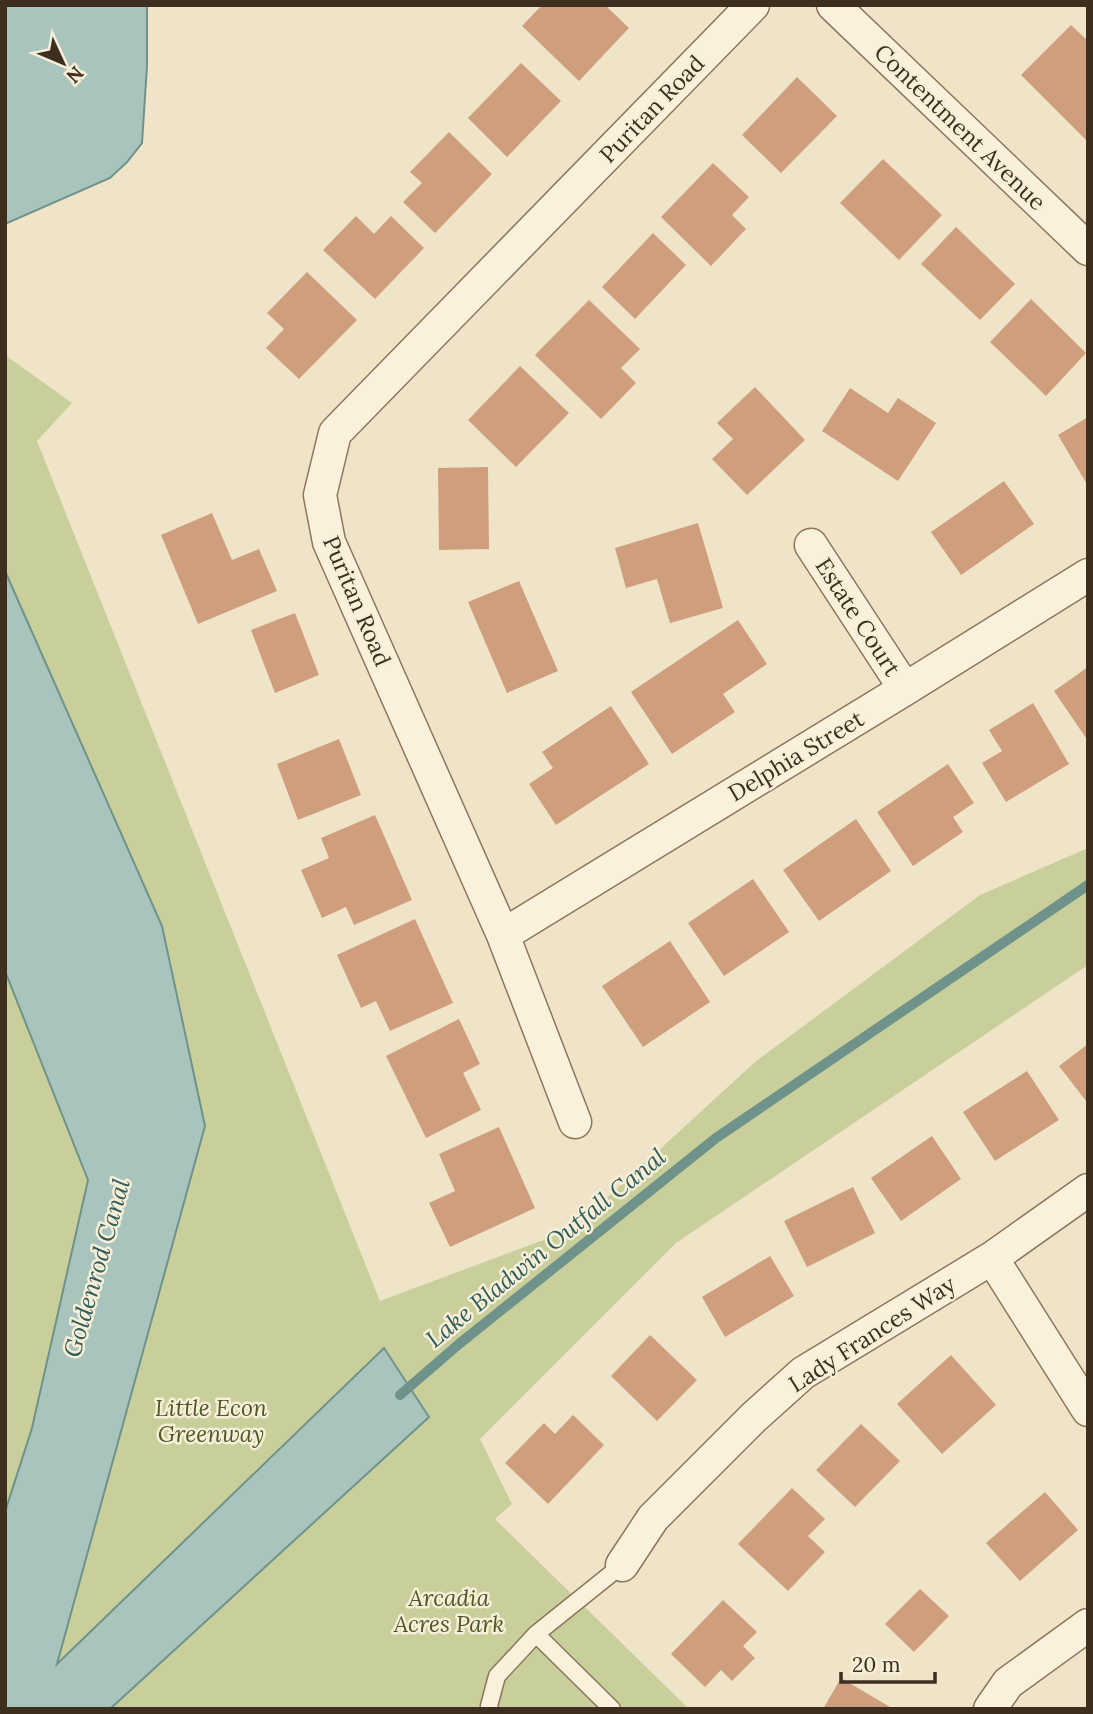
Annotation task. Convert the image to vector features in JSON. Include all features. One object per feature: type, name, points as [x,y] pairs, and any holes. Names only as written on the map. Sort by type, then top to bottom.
[{"type":"street","name":"Puritan Road","points":[[576,1122],[503,935],[329,542],[320,495],[335,433],[753,5]]},
{"type":"street","name":"Contentment Avenue","points":[[833,5],[1088,249]]},
{"type":"street","name":"Estate Court","points":[[811,545],[905,689]]},
{"type":"street","name":"Delphia Street","points":[[503,935],[1088,575]]},
{"type":"street","name":"Lady Frances Way","points":[[622,1565],[653,1518],[753,1418],[803,1373],[992,1258],[1088,1190]]},
{"type":"street","points":[[992,1258],[1088,1410]]},
{"type":"street","points":[[990,1709],[1008,1683],[1088,1625]]},
{"type":"lane","points":[[490,1709],[497,1675],[536,1634],[622,1565]]},
{"type":"lane","points":[[536,1634],[612,1709]]},
{"type":"green space","name":"Little Econ Greenway","points":[[5,355],[72,403],[37,441],[380,1301],[573,1229],[755,1062],[980,895],[1088,848],[1088,965],[676,1243],[480,1439],[512,1504],[495,1519],[689,1709],[5,1709]]},
{"type":"water","points":[[5,5],[147,5],[147,66],[142,143],[127,162],[110,178],[5,224]]},
{"type":"water","name":"Goldenrod Canal","points":[[5,571],[162,926],[205,1126],[57,1664],[384,1348],[429,1417],[110,1709],[5,1709],[5,1512],[32,1428],[88,1180],[5,971]]},
{"type":"building","points":[[542,5],[605,5],[629,28],[579,81],[522,26]]},
{"type":"building","points":[[1071,25],[1088,41],[1088,142],[1021,75]]},
{"type":"building","points":[[521,63],[561,101],[507,157],[468,118]]},
{"type":"building","points":[[797,77],[837,116],[781,173],[742,135]]},
{"type":"building","points":[[449,132],[492,174],[435,233],[403,202],[422,183],[410,172]]},
{"type":"building","points":[[883,159],[942,215],[899,260],[840,203]]},
{"type":"building","points":[[713,163],[749,197],[732,215],[746,229],[711,266],[661,217]]},
{"type":"building","points":[[356,216],[374,234],[391,216],[424,248],[375,299],[323,250]]},
{"type":"building","points":[[956,227],[1015,284],[980,320],[921,264]]},
{"type":"building","points":[[653,233],[686,265],[635,319],[602,287]]},
{"type":"building","points":[[307,272],[357,320],[299,379],[266,348],[284,329],[267,313]]},
{"type":"building","points":[[1031,299],[1086,353],[1046,396],[990,342]]},
{"type":"building","points":[[589,300],[640,349],[621,368],[636,383],[601,419],[535,355]]},
{"type":"building","points":[[520,366],[569,413],[516,467],[468,420]]},
{"type":"building","points":[[755,387],[805,440],[747,495],[712,459],[733,439],[717,423]]},
{"type":"building","points":[[850,388],[888,413],[898,398],[936,423],[898,481],[822,431]]},
{"type":"building","points":[[1088,417],[1088,486],[1058,435]]},
{"type":"building","points":[[488,467],[489,549],[439,550],[438,468]]},
{"type":"building","points":[[1004,481],[1034,524],[961,575],[931,532]]},
{"type":"building","points":[[212,513],[232,560],[259,549],[277,591],[198,624],[161,535]]},
{"type":"building","points":[[698,523],[723,608],[670,623],[657,579],[626,588],[615,548]]},
{"type":"building","points":[[519,581],[558,671],[507,693],[468,602]]},
{"type":"building","points":[[295,613],[319,675],[275,693],[251,630]]},
{"type":"building","points":[[738,620],[767,664],[723,694],[735,712],[672,754],[631,692]]},
{"type":"building","points":[[1088,667],[1088,741],[1054,691]]},
{"type":"building","points":[[1033,703],[1069,764],[1006,802],[982,763],[1002,751],[989,730]]},
{"type":"building","points":[[611,706],[649,764],[556,825],[529,784],[553,768],[542,752]]},
{"type":"building","points":[[339,739],[361,795],[298,820],[277,764]]},
{"type":"building","points":[[948,764],[974,803],[953,817],[963,832],[913,866],[877,812]]},
{"type":"building","points":[[375,815],[412,900],[354,925],[346,907],[322,918],[301,870],[329,858],[321,838]]},
{"type":"building","points":[[856,819],[891,871],[819,921],[783,870]]},
{"type":"building","points":[[753,879],[789,932],[724,976],[688,923]]},
{"type":"building","points":[[415,919],[453,1003],[390,1031],[376,1001],[361,1008],[337,955]]},
{"type":"building","points":[[670,941],[710,1002],[643,1047],[602,986]]},
{"type":"building","points":[[459,1019],[480,1064],[463,1073],[481,1110],[426,1138],[386,1056]]},
{"type":"building","points":[[1088,1044],[1088,1100],[1086,1101],[1059,1066]]},
{"type":"building","points":[[1027,1071],[1059,1120],[995,1161],[963,1112]]},
{"type":"building","points":[[499,1127],[535,1208],[450,1247],[429,1203],[455,1191],[439,1154]]},
{"type":"building","points":[[932,1136],[961,1179],[901,1221],[871,1178]]},
{"type":"building","points":[[853,1187],[875,1233],[807,1267],[784,1221]]},
{"type":"building","points":[[770,1256],[794,1296],[725,1337],[702,1297]]},
{"type":"building","points":[[650,1335],[697,1380],[657,1421],[611,1376]]},
{"type":"building","points":[[951,1355],[996,1405],[942,1454],[897,1404]]},
{"type":"building","points":[[573,1415],[604,1445],[548,1504],[505,1463],[544,1423],[555,1434]]},
{"type":"building","points":[[861,1424],[900,1461],[855,1507],[816,1470]]},
{"type":"building","points":[[792,1488],[825,1519],[808,1536],[825,1552],[788,1591],[738,1544]]},
{"type":"building","points":[[1045,1492],[1078,1530],[1020,1581],[986,1543]]},
{"type":"building","points":[[920,1589],[949,1616],[914,1652],[885,1624]]},
{"type":"building","points":[[723,1600],[757,1632],[743,1646],[755,1658],[732,1681],[721,1670],[705,1687],[671,1654]]},
{"type":"building","points":[[841,1678],[890,1707],[889,1709],[823,1709]]},
{"type":"waterway","name":"Lake Bladwin Outfall Canal","points":[[400,1395],[459,1344],[716,1138],[1088,885]]},
{"type":"park label","name":"Arcadia Acres Park","points":[[449,1611]]}]
